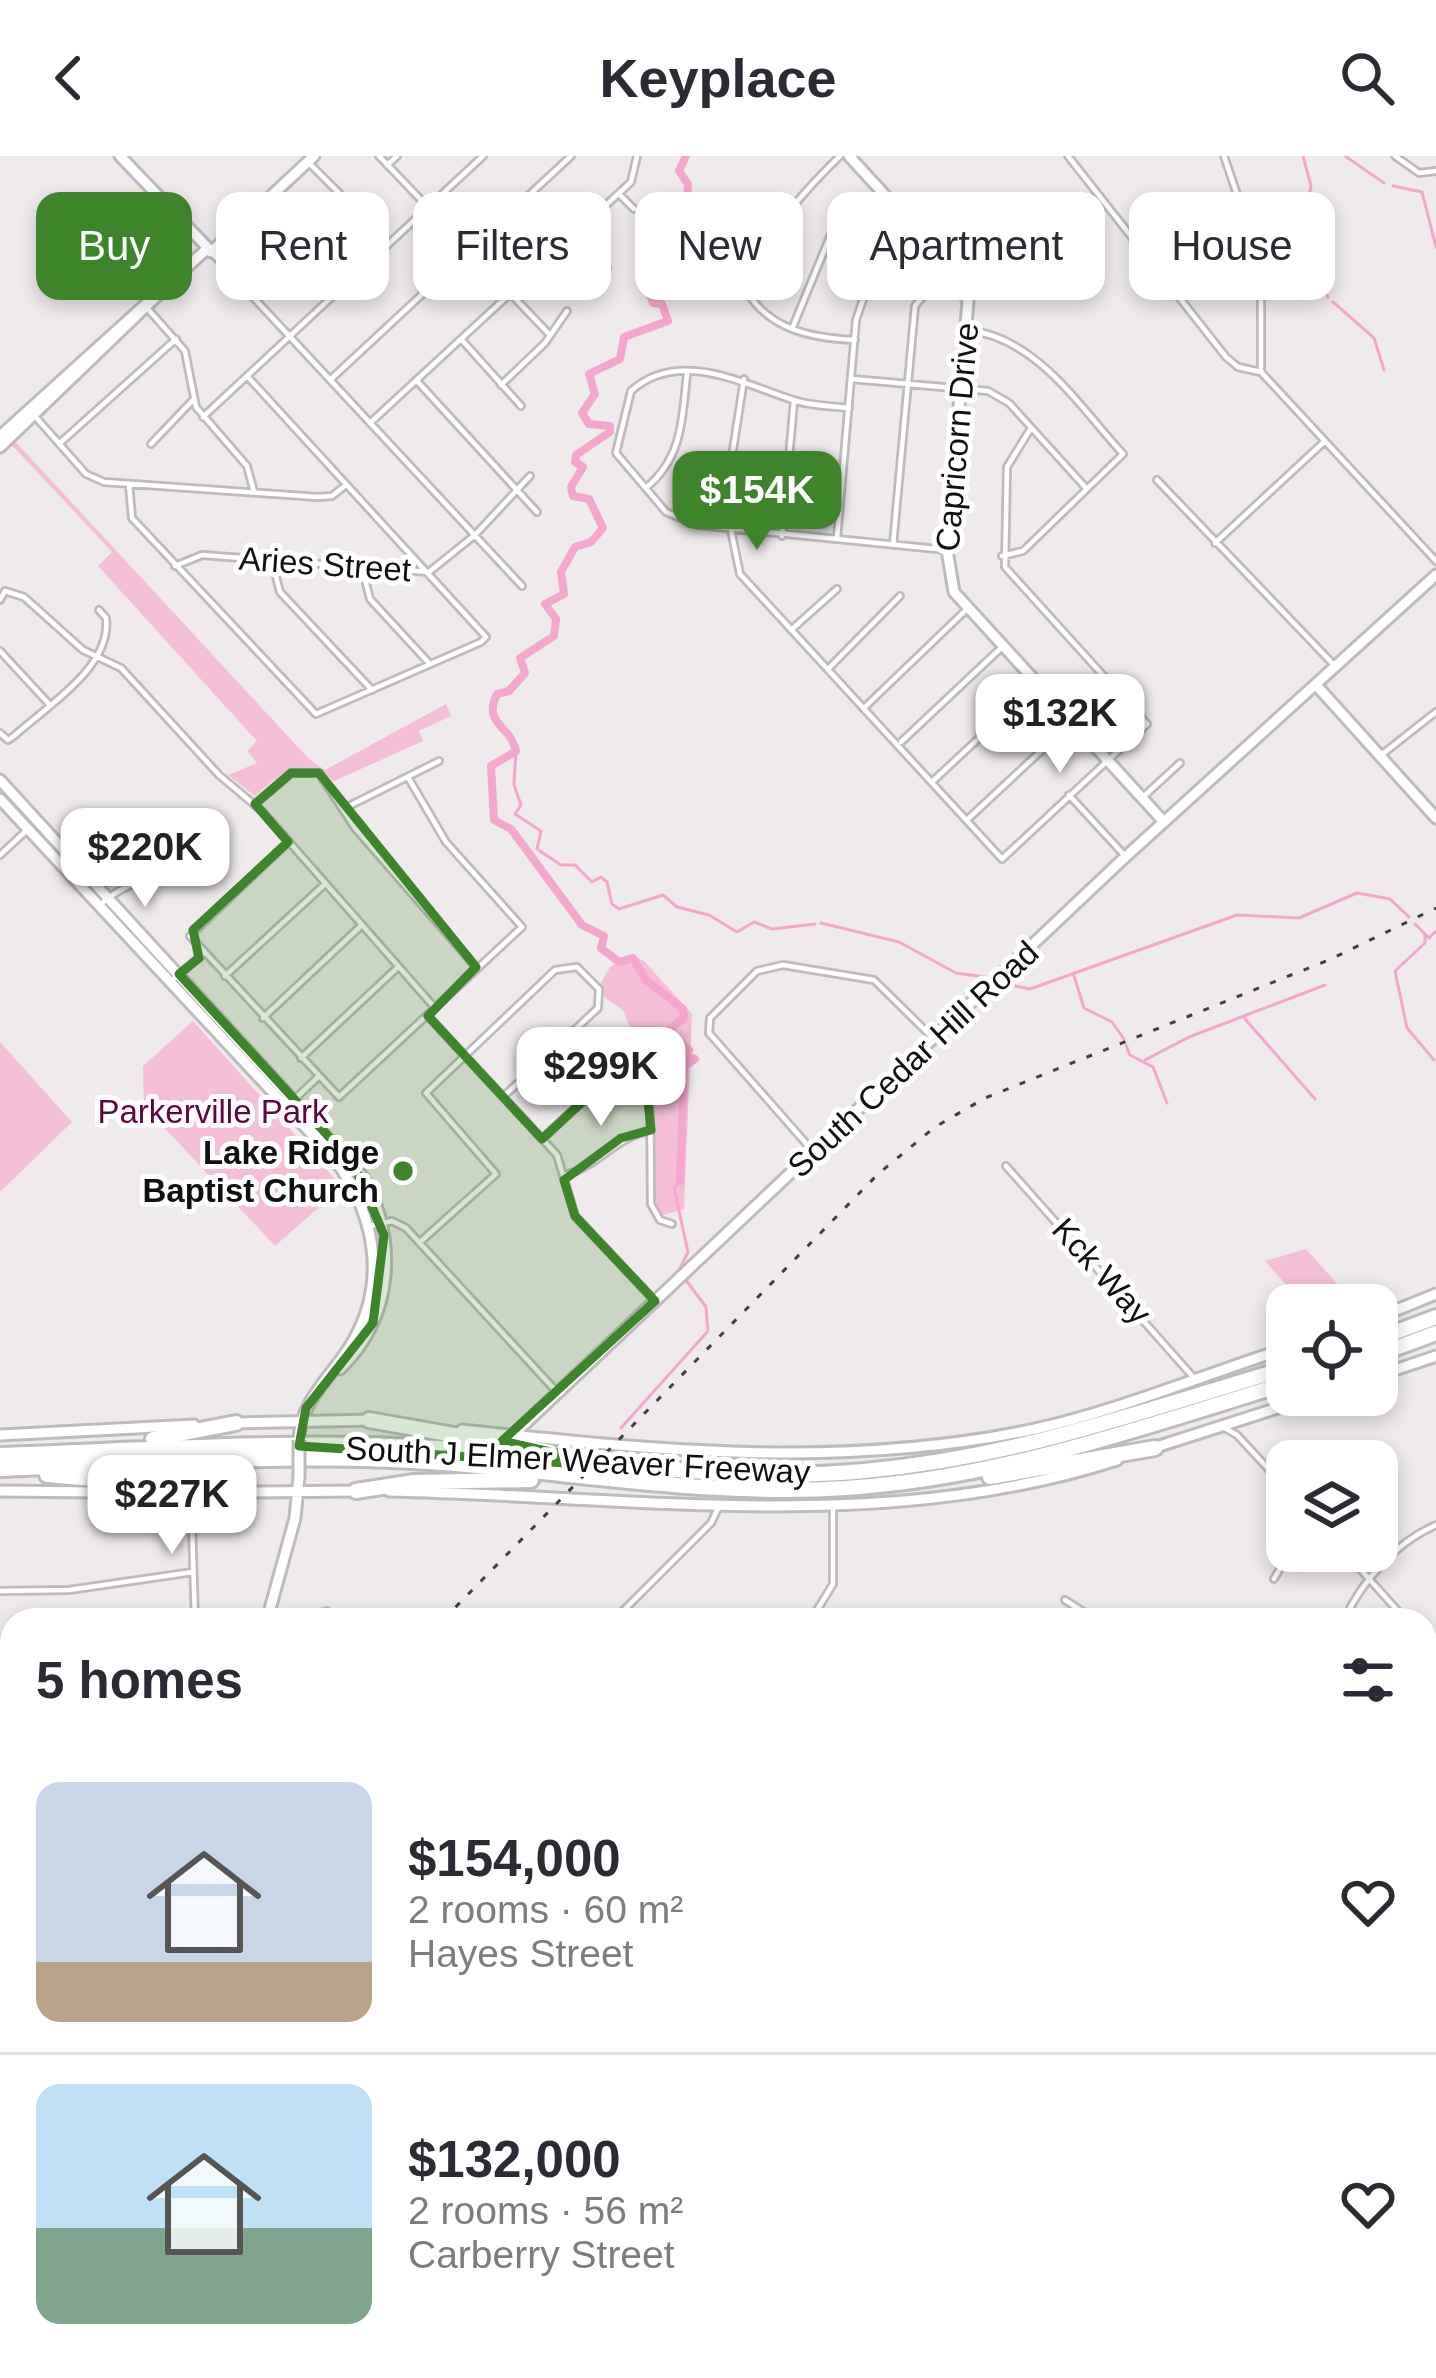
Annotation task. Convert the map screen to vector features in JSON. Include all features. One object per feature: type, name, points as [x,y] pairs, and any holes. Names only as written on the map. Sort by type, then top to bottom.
[{"type":"highway","points":[[1398,1331],[1436,1317]]},
{"type":"highway","points":[[1398,1347],[1436,1333]]},
{"type":"highway","name":"South J Elmer Weaver Freeway","points":[[0,1455],[182,1447],[432,1447],[613,1466],[831,1474],[969,1458],[1116,1424],[1266,1375]]},
{"type":"highway","name":"South J Elmer Weaver Freeway","points":[[0,1471],[388,1460],[788,1490],[938,1478],[1070,1452],[1266,1391]]},
{"type":"highway","points":[[369,1420],[613,1466]]},
{"type":"highway","points":[[17,1454],[194,1435],[236,1423]]},
{"type":"highway","points":[[938,1478],[1014,1475],[1156,1448]]},
{"type":"highway","points":[[0,1471],[246,1492]]},
{"type":"highway","points":[[356,1491],[414,1482],[568,1477]]},
{"type":"main road","points":[[120,156],[209,250]]},
{"type":"main road","name":"Capricorn Drive","points":[[849,156],[880,191]]},
{"type":"main road","points":[[1,442],[191,263],[311,159]]},
{"type":"main road","name":"Capricorn Drive","points":[[967,300],[946,572],[968,609],[1164,822]]},
{"type":"main road","name":"South Cedar Hill Road","points":[[512,1436],[1164,822],[1436,575]]},
{"type":"main road","points":[[1317,686],[1434,812]]},
{"type":"main road","points":[[0,780],[32,825],[157,950],[188,1002],[338,1154],[376,1224],[367,1312],[349,1350],[301,1421],[301,1490],[273,1608]]},
{"type":"main road","points":[[0,799],[32,825]]},
{"type":"main road","points":[[104,902],[119,927],[224,1022],[291,1103]]},
{"type":"main road","points":[[119,927],[131,928],[157,950]]},
{"type":"main road","points":[[188,1002],[199,1001],[224,1022]]},
{"type":"main road","points":[[1398,1309],[1436,1294]]},
{"type":"main road","points":[[0,1435],[369,1420],[638,1450],[878,1452],[1040,1427],[1266,1355]]},
{"type":"main road","points":[[1398,1369],[1436,1356]]},
{"type":"main road","points":[[0,1491],[314,1490],[833,1507],[973,1494],[1091,1468],[1266,1412]]},
{"type":"main road","points":[[286,1490],[295,1518]]},
{"type":"main road","points":[[295,1518],[314,1490]]},
{"type":"street","points":[[379,156],[413,193]]},
{"type":"street","points":[[387,165],[397,156]]},
{"type":"street","points":[[444,192],[483,156]]},
{"type":"street","points":[[532,192],[571,156]]},
{"type":"street","points":[[611,202],[632,182],[637,156]]},
{"type":"street","points":[[840,156],[789,206],[757,260],[746,290],[755,306],[792,330],[855,340]]},
{"type":"street","points":[[1068,156],[1226,357],[1238,367],[1261,371],[1436,561]]},
{"type":"street","points":[[1224,156],[1262,265],[1261,371]]},
{"type":"street","points":[[1395,156],[1419,173],[1436,171]]},
{"type":"street","points":[[311,159],[338,192]]},
{"type":"street","points":[[792,330],[831,234],[880,191]]},
{"type":"street","points":[[620,194],[634,209]]},
{"type":"street","points":[[202,416],[413,221]]},
{"type":"street","points":[[209,250],[216,258]]},
{"type":"street","points":[[256,300],[522,586]]},
{"type":"street","points":[[330,380],[416,300]]},
{"type":"street","points":[[370,423],[504,300]]},
{"type":"street","points":[[512,300],[550,334]]},
{"type":"street","points":[[837,539],[863,300]]},
{"type":"street","points":[[893,545],[915,306],[920,300]]},
{"type":"street","points":[[146,306],[176,339],[188,361],[193,400],[247,466],[254,492]]},
{"type":"street","points":[[501,385],[567,311]]},
{"type":"street","points":[[968,330],[994,333],[1019,346],[1124,454],[1023,551],[1001,556]]},
{"type":"street","points":[[59,444],[176,339]]},
{"type":"street","points":[[461,340],[521,406]]},
{"type":"street","points":[[849,408],[794,401],[744,379],[663,374],[631,391],[616,453],[666,512],[698,525],[947,550]]},
{"type":"street","points":[[646,488],[665,469],[681,436],[687,374]]},
{"type":"street","points":[[129,484],[132,518],[316,714],[486,637],[247,376]]},
{"type":"street","points":[[698,525],[706,502],[730,470],[744,379]]},
{"type":"street","points":[[852,379],[988,391],[1031,428],[1087,489]]},
{"type":"street","points":[[416,381],[538,512]]},
{"type":"street","points":[[152,444],[193,400]]},
{"type":"street","points":[[782,536],[794,401]]},
{"type":"street","points":[[32,412],[94,478],[328,497],[346,485]]},
{"type":"street","points":[[731,530],[740,574],[1002,859],[1147,724],[1018,586],[1001,556],[1007,467],[1031,428]]},
{"type":"street","points":[[1215,543],[1326,441]]},
{"type":"street","name":"Aries Street","points":[[175,566],[202,555],[429,572],[475,535],[530,476]]},
{"type":"street","points":[[1157,480],[1337,668]]},
{"type":"street","points":[[272,562],[280,592],[372,690]]},
{"type":"street","points":[[362,568],[370,599],[428,662]]},
{"type":"street","points":[[791,630],[837,589]]},
{"type":"street","points":[[0,600],[4,591],[24,597],[58,630],[121,668],[219,775],[255,804],[435,1009]]},
{"type":"street","points":[[829,668],[900,596]]},
{"type":"street","points":[[865,707],[968,609]]},
{"type":"street","points":[[0,733],[8,740],[98,656],[107,627],[99,610]]},
{"type":"street","points":[[899,744],[1002,647]]},
{"type":"street","points":[[0,651],[49,704]]},
{"type":"street","points":[[933,782],[1037,684]]},
{"type":"street","points":[[1380,756],[1436,712]]},
{"type":"street","points":[[968,819],[1072,722]]},
{"type":"street","points":[[343,809],[440,761]]},
{"type":"street","points":[[1142,798],[1180,763]]},
{"type":"street","points":[[255,804],[291,773],[308,770],[327,778],[343,809],[476,967]]},
{"type":"street","points":[[288,842],[190,936],[339,1097],[522,927],[446,842],[410,779]]},
{"type":"street","points":[[1069,795],[1126,858]]},
{"type":"street","points":[[0,855],[32,825]]},
{"type":"street","points":[[104,902],[130,881],[174,868],[201,836]]},
{"type":"street","points":[[225,976],[325,884]]},
{"type":"street","points":[[263,1018],[362,925]]},
{"type":"street","points":[[175,978],[204,953]]},
{"type":"street","points":[[420,1242],[496,1174],[426,1093],[562,966],[585,973],[601,999],[595,1012],[503,1097]]},
{"type":"street","points":[[814,1154],[710,1034],[710,1018],[719,1007],[768,966],[859,974],[874,980],[934,1040]]},
{"type":"street","points":[[301,1058],[398,967]]},
{"type":"street","points":[[428,1016],[542,1139],[565,1175],[575,1216],[655,1301]]},
{"type":"street","points":[[542,1139],[630,1062],[645,1072],[650,1085],[651,1204],[659,1220],[672,1224]]},
{"type":"street","points":[[291,1103],[318,1077]]},
{"type":"street","points":[[565,1175],[587,1167],[621,1138],[650,1130]]},
{"type":"street","name":"Kck Way","points":[[1006,1166],[1193,1378]]},
{"type":"street","points":[[376,1224],[399,1223],[420,1242],[556,1391]]},
{"type":"street","points":[[1237,1421],[1237,1435]]},
{"type":"street","points":[[1220,1426],[1237,1435],[1266,1466]]},
{"type":"street","points":[[191,1493],[194,1608]]},
{"type":"street","points":[[626,1608],[711,1523],[719,1506]]},
{"type":"street","points":[[818,1608],[833,1584],[833,1507]]},
{"type":"street","points":[[1348,1608],[1354,1596],[1408,1539],[1436,1525]]},
{"type":"street","points":[[0,1591],[69,1590],[193,1572]]},
{"type":"street","points":[[1274,1580],[1279,1572]]},
{"type":"street","points":[[1364,1572],[1395,1608]]},
{"type":"street","points":[[1066,1600],[1078,1608]]},
{"type":"highlighted area","points":[[291,773],[319,773],[476,967],[428,1016],[542,1139],[623,1064],[645,1072],[651,1130],[621,1138],[564,1180],[575,1216],[655,1301],[502,1441],[613,1466],[299,1446],[306,1408],[373,1323],[384,1235],[353,1163],[179,974],[199,958],[193,930],[288,842],[255,804]]},
{"type":"green space","points":[[13,439],[309,759],[325,770],[446,704],[451,716],[419,731],[423,741],[334,781],[311,770],[292,770],[255,796],[228,775],[257,763],[247,751],[257,741],[98,566],[112,552],[10,443]]},
{"type":"green space","points":[[631,955],[644,961],[692,1014],[684,1209],[660,1216],[654,1198],[652,1083],[623,1010],[605,998],[599,986],[610,967]]},
{"type":"green space","name":"Parkerville Park","points":[[193,1021],[342,1187],[275,1246],[144,1106],[143,1066]]},
{"type":"green space","points":[[0,1042],[72,1122],[0,1192]]},
{"type":"green space","points":[[1306,1249],[1337,1284],[1285,1284],[1265,1261]]},
{"type":"waterway","points":[[680,1181],[684,1067],[695,1059],[684,1055],[689,1050],[667,1031],[684,1018],[683,1009],[645,979],[633,958],[619,962],[601,948],[604,936],[582,925],[511,829],[494,820],[491,766],[516,751],[495,719],[497,694],[509,691],[525,673],[520,658],[554,636],[556,619],[545,604],[564,594],[561,572],[575,547],[591,542],[603,528],[589,499],[573,496],[571,487],[583,467],[575,462],[576,455],[610,432],[610,426],[589,424],[582,413],[595,394],[589,374],[620,359],[624,337],[668,321],[662,304],[653,303],[650,295],[661,290],[683,296],[691,285],[687,263],[697,252],[671,216],[687,198],[688,184],[679,171],[686,156]]},
{"type":"waterway","points":[[1303,156],[1310,192]]},
{"type":"waterway","points":[[1345,156],[1384,183]]},
{"type":"waterway","points":[[1393,186],[1422,192],[1436,247]]},
{"type":"waterway","points":[[1333,302],[1374,338],[1384,370]]},
{"type":"waterway","points":[[516,751],[514,785],[521,805],[515,814],[541,831],[537,849],[561,865],[575,865],[592,882],[601,877],[607,882],[612,904],[619,909],[663,895],[677,907],[709,915],[737,932],[754,922],[772,929],[815,924]]},
{"type":"waterway","points":[[1001,983],[1030,989],[1237,915],[1299,918],[1357,893],[1390,899],[1409,917]]},
{"type":"waterway","points":[[821,923],[899,942],[956,973],[992,978]]},
{"type":"waterway","points":[[1415,924],[1429,938],[1436,931]]},
{"type":"waterway","points":[[1425,935],[1425,943],[1395,971],[1407,1028],[1434,1060]]},
{"type":"waterway","points":[[1074,976],[1084,1008],[1112,1022],[1124,1039]]},
{"type":"waterway","points":[[1145,1060],[1189,1037],[1325,985]]},
{"type":"waterway","points":[[1245,1019],[1315,1099]]},
{"type":"waterway","points":[[1126,1045],[1130,1055],[1153,1067],[1167,1103]]},
{"type":"waterway","points":[[678,1272],[688,1252],[674,1188],[680,1181]]},
{"type":"waterway","points":[[621,1428],[708,1331],[706,1307],[685,1279]]},
{"type":"railway","points":[[455,1608],[878,1174],[935,1127],[985,1098],[1331,959],[1436,908]]},
{"type":"place","name":"Lake Ridge Baptist Church","points":[[403,1171]]}]
